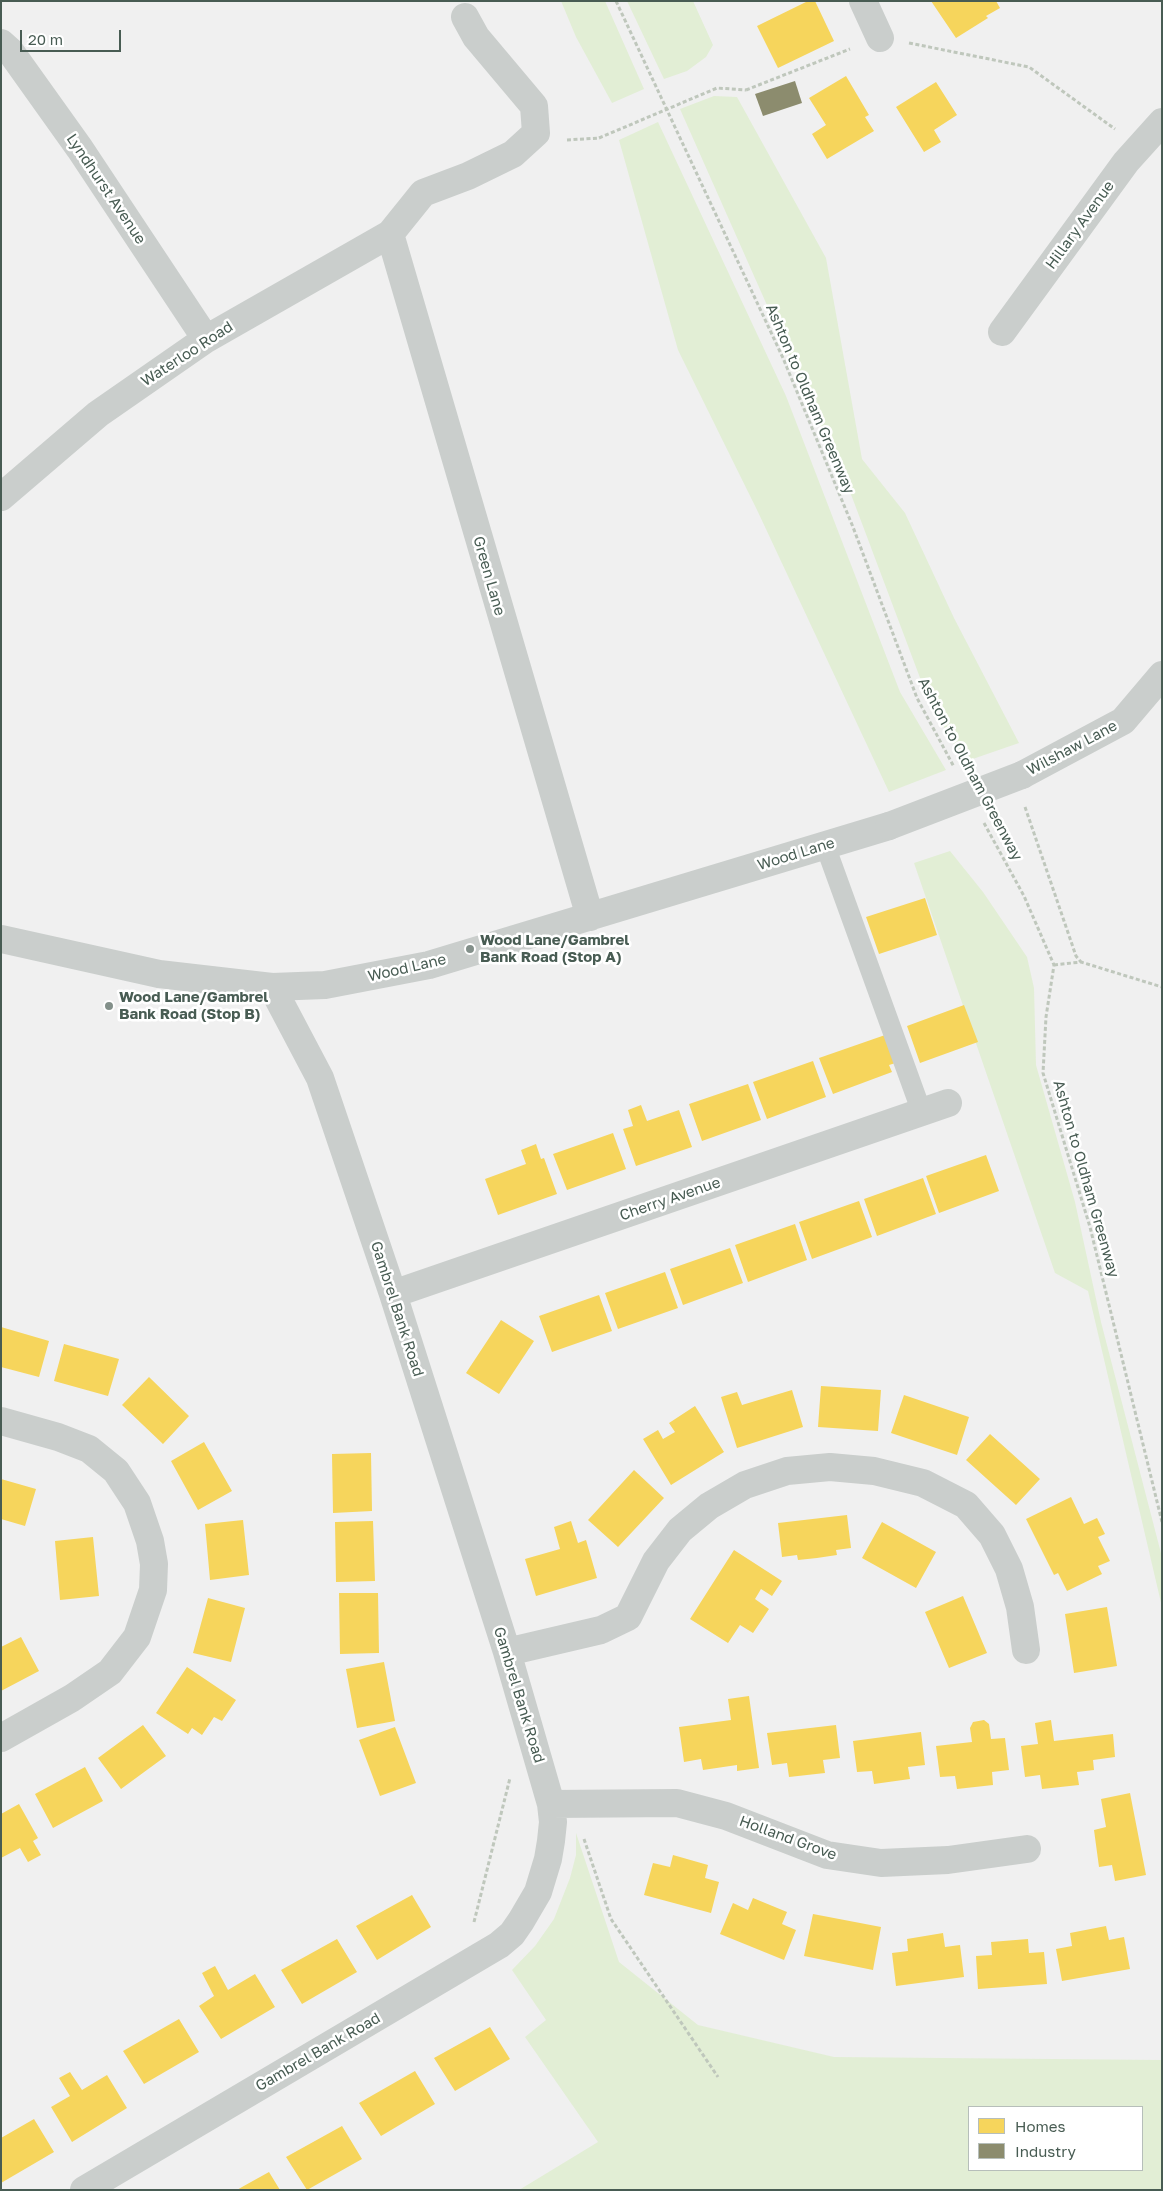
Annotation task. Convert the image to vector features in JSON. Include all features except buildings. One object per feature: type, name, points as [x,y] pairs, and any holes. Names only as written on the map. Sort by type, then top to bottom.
[{"type":"street","points":[[863,1],[880,38]]},
{"type":"street","points":[[390,234],[424,193],[468,176],[513,154],[536,133],[534,106],[476,37],[464,17]]},
{"type":"street","name":"Lyndhurst Avenue","points":[[1,43],[10,50],[80,149],[206,339]]},
{"type":"street","name":"Hillary Avenue","points":[[1002,332],[1126,162],[1162,122]]},
{"type":"street","name":"Waterloo Road","points":[[1,497],[98,414],[206,339],[390,234]]},
{"type":"street","name":"Green Lane","points":[[390,234],[590,917]]},
{"type":"street","name":"Wilshaw Lane","points":[[889,826],[1018,777],[1122,722],[1162,675]]},
{"type":"street","name":"Wood Lane","points":[[1,939],[159,974],[272,987],[325,985],[429,964],[889,826]]},
{"type":"street","name":"Gambrel Bank Road","points":[[84,2190],[486,1953],[512,1934],[538,1892],[548,1859],[553,1822],[562,1803],[537,1756],[507,1652],[393,1294],[320,1078],[272,987]]},
{"type":"street","name":"Cherry Avenue","points":[[393,1294],[948,1103]]},
{"type":"street","points":[[1,1421],[58,1437],[89,1449],[116,1471],[137,1503],[150,1541],[154,1564],[153,1590],[137,1637],[110,1672],[72,1698],[1,1738]]},
{"type":"street","points":[[507,1652],[601,1630],[628,1616],[656,1561],[680,1530],[709,1506],[745,1485],[787,1471],[830,1467],[874,1471],[922,1483],[966,1505],[992,1535],[1009,1569],[1020,1608],[1026,1650]]},
{"type":"street","name":"Holland Grove","points":[[562,1803],[677,1802],[726,1816],[827,1855],[854,1861],[915,1863],[1027,1849]]},
{"type":"lane","points":[[825,845],[922,1112]]},
{"type":"path","name":"Ashton to Oldham Greenway","points":[[616,1],[783,358],[853,527],[917,698],[957,772]]},
{"type":"path","points":[[599,138],[717,88],[746,90],[880,38],[1029,67],[1139,147]]},
{"type":"path","points":[[1018,777],[1076,956],[1081,962]]},
{"type":"path","name":"Ashton to Oldham Greenway","points":[[984,822],[1024,896],[1054,965],[1046,1017],[1043,1073],[1090,1227],[1162,1522]]},
{"type":"path","points":[[1054,965],[1081,962],[1162,987]]},
{"type":"path","points":[[486,1953],[472,1930],[512,1769],[537,1756]]},
{"type":"path","points":[[562,1803],[611,1919],[718,2077]]},
{"type":"green space","points":[[561,1],[605,1],[644,89],[612,103],[576,37]]},
{"type":"green space","points":[[627,1],[693,1],[713,45],[706,57],[687,71],[664,79]]},
{"type":"green space","points":[[714,96],[737,97],[826,258],[862,459],[905,513],[954,618],[1019,743],[964,762],[928,699],[852,497],[680,109]]},
{"type":"green space","points":[[658,122],[786,396],[900,692],[946,770],[889,792],[758,512],[678,350],[619,140]]},
{"type":"green space","points":[[950,851],[983,892],[1027,957],[1034,988],[1036,1065],[1075,1202],[1101,1322],[1162,1557],[1162,1607],[1088,1291],[1055,1273],[914,863]]},
{"type":"green space","points":[[576,1833],[619,1962],[698,2025],[834,2057],[1162,2060],[1162,2190],[519,2190],[598,2142],[525,2037],[546,2020],[512,1970],[535,1946],[554,1919],[570,1878],[576,1855]]},
{"type":"place","name":"Wood Lane/Gambrel Bank Road (Stop A)","points":[[470,949]]},
{"type":"place","name":"Wood Lane/Gambrel Bank Road (Stop B)","points":[[109,1006]]}]
